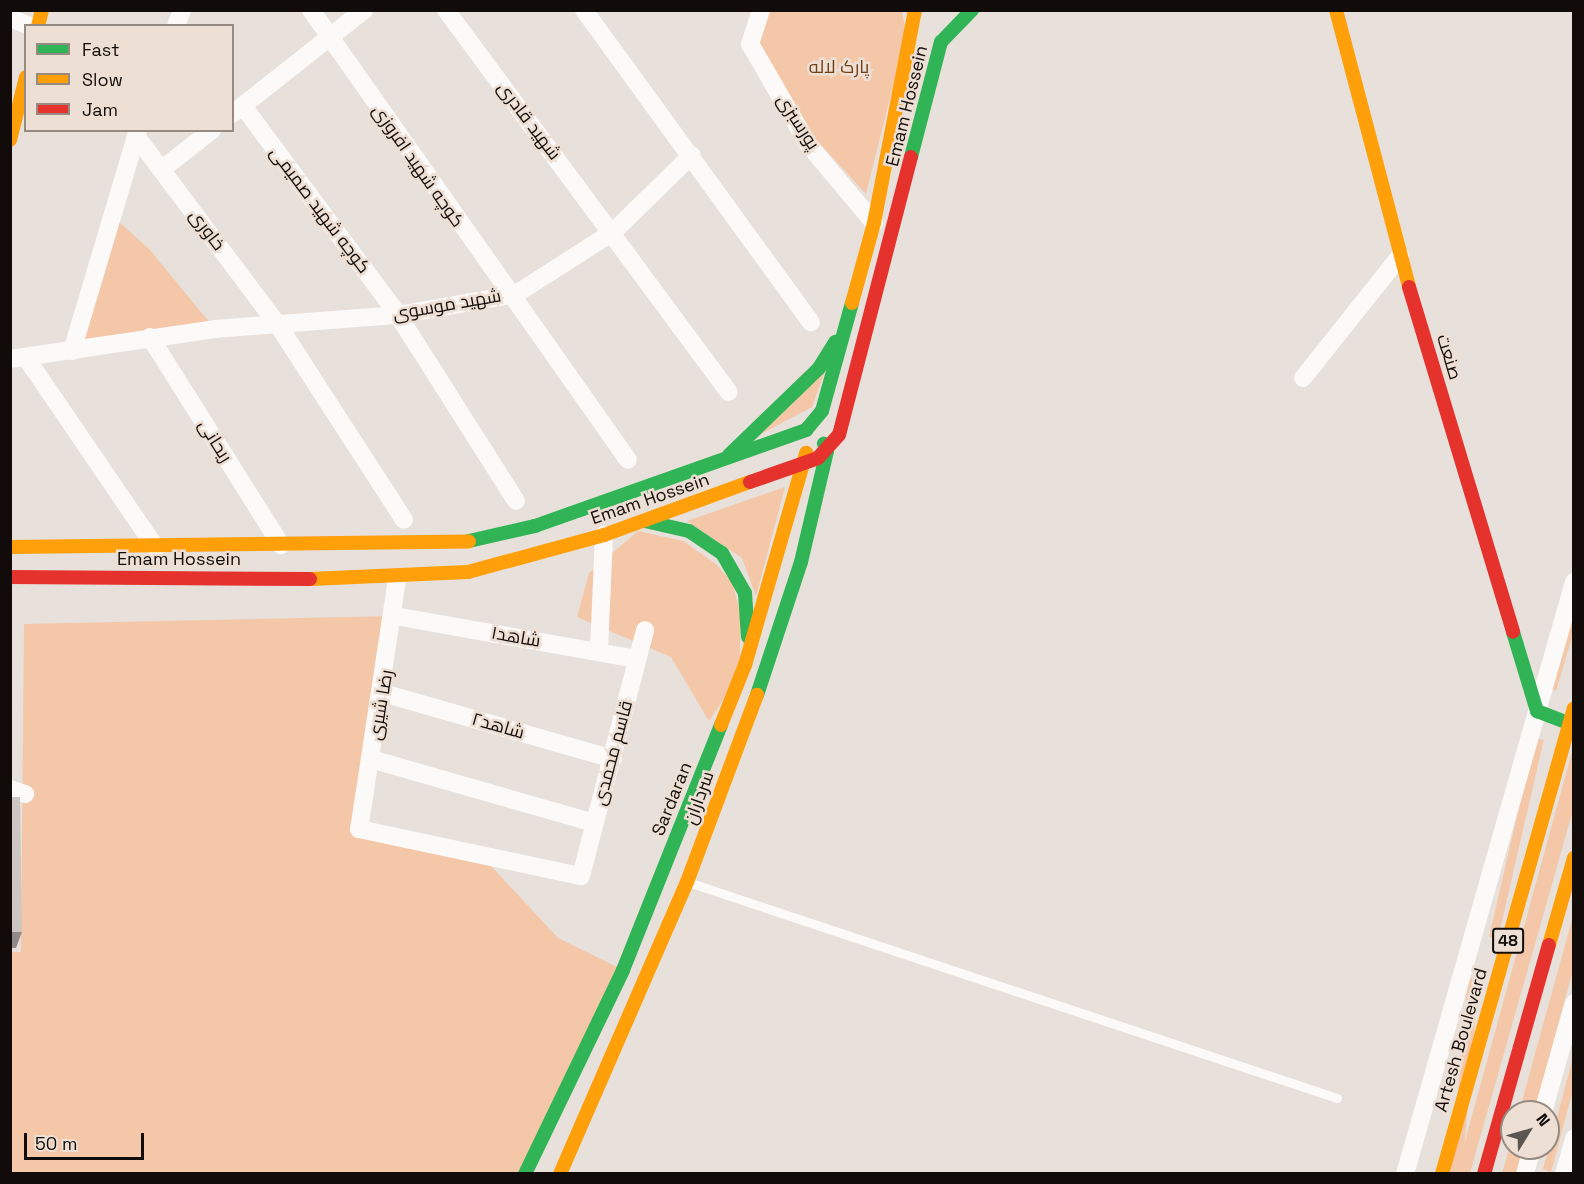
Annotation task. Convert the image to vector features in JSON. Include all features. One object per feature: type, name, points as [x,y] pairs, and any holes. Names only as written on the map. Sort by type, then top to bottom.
[{"type":"main road","name":"Emam Hossein","points":[[10,547],[156,548],[459,543],[535,526],[718,464],[814,424],[849,319],[874,224],[916,28],[915,10]]},
{"type":"main road","name":"Emam Hossein","points":[[10,577],[397,579],[509,564],[645,521],[803,464],[827,452],[839,435],[941,42],[972,10]]},
{"type":"main road","name":"صنعت","points":[[1336,10],[1400,256],[1537,711]]},
{"type":"main road","points":[[10,140],[24,85]]},
{"type":"main road","points":[[718,464],[819,368],[849,319]]},
{"type":"main road","points":[[814,424],[827,452]]},
{"type":"main road","name":"Sardaran","points":[[525,1173],[592,1041],[745,665],[814,424]]},
{"type":"main road","name":"سرداران","points":[[560,1173],[687,882],[773,652],[827,452]]},
{"type":"main road","points":[[645,521],[705,539],[736,572],[750,618],[745,665]]},
{"type":"main road","name":"Artesh Boulevard","points":[[1442,1173],[1574,708]]},
{"type":"main road","points":[[1537,711],[1569,723]]},
{"type":"main road","name":"48","points":[[1484,1173],[1574,858]]},
{"type":"street","name":"کوچه شهید افروزی","points":[[310,10],[506,294],[628,460]]},
{"type":"street","points":[[238,110],[364,10]]},
{"type":"street","name":"شهید قادری","points":[[446,10],[613,232],[729,392]]},
{"type":"street","points":[[584,10],[692,155],[811,322]]},
{"type":"street","name":"پورسبزی","points":[[760,10],[750,44],[808,144],[874,224]]},
{"type":"street","points":[[10,18],[25,24]]},
{"type":"street","name":"کوچه شهید صمیمی","points":[[238,110],[398,315],[516,501]]},
{"type":"street","points":[[161,170],[209,132]]},
{"type":"street","points":[[72,351],[137,133]]},
{"type":"street","name":"خاوری","points":[[137,133],[161,170],[278,325],[404,520]]},
{"type":"street","name":"شهید موسوی","points":[[19,359],[150,338],[398,315],[516,294],[613,232],[692,155]]},
{"type":"street","points":[[1303,378],[1400,256]]},
{"type":"street","name":"ریحانی","points":[[150,338],[281,546]]},
{"type":"street","points":[[19,359],[156,548]]},
{"type":"street","points":[[599,651],[604,535]]},
{"type":"street","name":"رضا شیری","points":[[397,579],[395,616],[359,829],[581,876]]},
{"type":"street","points":[[1405,1173],[1574,582]]},
{"type":"street","name":"شاهد۱","points":[[395,616],[637,659]]},
{"type":"street","name":"قاسم محمدی","points":[[581,876],[645,630]]},
{"type":"street","name":"شاهد۲","points":[[383,693],[613,759]]},
{"type":"street","points":[[371,759],[594,823]]},
{"type":"street","points":[[1546,1100],[1574,1003]]},
{"type":"street","points":[[1564,1173],[1574,1138]]},
{"type":"lane","points":[[687,882],[1337,1098]]},
{"type":"green space","name":"پارک لاله","points":[[770,11],[902,11],[906,34],[866,194],[813,136],[759,41]]},
{"type":"green space","points":[[110,214],[149,249],[215,329],[72,351]]},
{"type":"green space","points":[[826,368],[812,407],[759,435]]},
{"type":"green space","points":[[785,487],[756,596],[742,558],[687,521]]},
{"type":"green space","points":[[638,531],[683,541],[716,564],[733,584],[741,618],[739,675],[709,721],[671,657],[577,617],[589,573]]},
{"type":"green space","points":[[1573,595],[1573,634],[1556,691],[1547,686]]},
{"type":"green space","points":[[395,616],[359,829],[476,850],[558,938],[623,970],[525,1173],[11,1174],[10,952],[21,952],[24,624]]},
{"type":"green space","points":[[1535,738],[1544,740],[1498,939],[1489,937]]},
{"type":"green space","points":[[1573,748],[1573,810],[1470,1173],[1456,1174]]},
{"type":"green space","points":[[1573,916],[1573,970],[1537,1100],[1522,1100]]},
{"type":"green space","points":[[1468,978],[1479,979],[1462,1174],[1451,1174]]},
{"type":"green space","points":[[1573,1058],[1573,1090],[1560,1138],[1560,1106]]},
{"type":"green space","points":[[1506,1160],[1521,1160],[1517,1173],[1502,1174]]},
{"type":"green space","points":[[1545,1160],[1554,1160],[1551,1172],[1543,1169]]},
{"type":"building","points":[[10,797],[20,797],[22,932],[10,932]]},
{"type":"traffic: fast","points":[[911,157],[941,42],[972,10]]},
{"type":"traffic: fast","points":[[469,541],[535,526],[806,430],[822,411],[852,303]]},
{"type":"traffic: fast","points":[[729,455],[819,368],[835,342]]},
{"type":"traffic: fast","points":[[757,695],[801,562],[827,451],[824,444]]},
{"type":"traffic: fast","points":[[645,521],[689,531],[722,553],[745,593],[748,637]]},
{"type":"traffic: fast","points":[[1513,632],[1537,711]]},
{"type":"traffic: fast","points":[[1537,711],[1569,723]]},
{"type":"traffic: fast","points":[[525,1174],[623,970],[721,725]]},
{"type":"traffic: slow","points":[[38,24],[42,10]]},
{"type":"traffic: slow","points":[[852,303],[874,223],[915,10]]},
{"type":"traffic: slow","points":[[1336,10],[1409,287]]},
{"type":"traffic: slow","points":[[10,140],[24,85]]},
{"type":"traffic: slow","points":[[721,725],[745,665],[806,453]]},
{"type":"traffic: slow","points":[[310,579],[468,572],[604,535],[750,482]]},
{"type":"traffic: slow","points":[[10,547],[469,541]]},
{"type":"traffic: slow","points":[[560,1174],[687,882],[757,695]]},
{"type":"traffic: slow","points":[[1442,1174],[1574,708]]},
{"type":"traffic: slow","points":[[1549,945],[1574,858]]},
{"type":"traffic: jam","points":[[750,482],[818,458],[839,435],[911,157]]},
{"type":"traffic: jam","points":[[1409,287],[1513,632]]},
{"type":"traffic: jam","points":[[10,577],[310,579]]},
{"type":"traffic: jam","points":[[1484,1174],[1549,945]]}]
